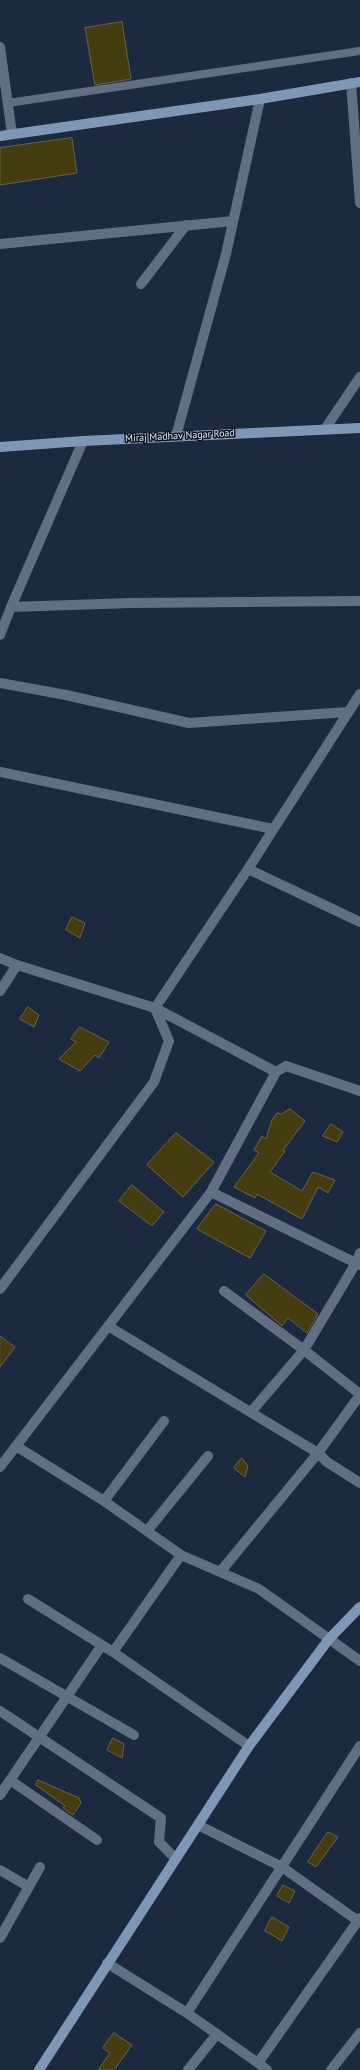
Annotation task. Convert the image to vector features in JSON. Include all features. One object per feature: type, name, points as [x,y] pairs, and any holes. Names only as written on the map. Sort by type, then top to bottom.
[{"type":"street","points":[[0,47],[12,134]]},
{"type":"street","points":[[0,136],[260,99],[356,82],[360,203]]},
{"type":"street","points":[[176,436],[233,221],[260,99]]},
{"type":"street","points":[[0,244],[233,221]]},
{"type":"street","points":[[141,284],[186,225]]},
{"type":"street","points":[[325,429],[360,376]]},
{"type":"street","name":"Miraj Madhav Nagar Road","points":[[0,447],[176,436],[360,428]]},
{"type":"street","points":[[0,635],[83,441]]},
{"type":"street","points":[[11,607],[131,603],[360,601]]},
{"type":"street","points":[[0,683],[66,695],[189,723],[348,712]]},
{"type":"street","points":[[155,1008],[248,869],[360,694]]},
{"type":"street","points":[[0,772],[273,829]]},
{"type":"street","points":[[248,869],[360,922]]},
{"type":"street","points":[[0,958],[17,965],[155,1008],[276,1072]]},
{"type":"street","points":[[0,991],[17,965]]},
{"type":"street","points":[[0,1289],[154,1082],[169,1042],[155,1008]]},
{"type":"street","points":[[0,1467],[211,1192],[276,1072],[286,1066],[360,1091]]},
{"type":"street","points":[[211,1192],[358,1264]]},
{"type":"street","points":[[251,1412],[304,1350],[358,1264],[360,1253]]},
{"type":"street","points":[[221,1571],[318,1453],[360,1395],[304,1350],[224,1291]]},
{"type":"street","points":[[108,1326],[318,1453],[327,1462],[360,1482]]},
{"type":"street","points":[[104,1500],[164,1420]]},
{"type":"street","points":[[16,1446],[104,1500],[181,1555],[260,1589],[360,1661]]},
{"type":"street","points":[[147,1531],[208,1456]]},
{"type":"street","points":[[114,1652],[181,1555]]},
{"type":"street","points":[[28,1599],[114,1652],[249,1746]]},
{"type":"street","points":[[39,2070],[249,1746],[329,1638],[360,1607]]},
{"type":"street","points":[[0,1795],[102,1645]]},
{"type":"street","points":[[0,1658],[134,1736]]},
{"type":"street","points":[[0,1711],[161,1818],[159,1842],[176,1859]]},
{"type":"street","points":[[187,2014],[360,1746]]},
{"type":"street","points":[[10,1780],[97,1840]]},
{"type":"street","points":[[198,1825],[282,1867],[359,1919],[258,2063]]},
{"type":"street","points":[[0,1938],[40,1867]]},
{"type":"street","points":[[0,1870],[29,1887]]},
{"type":"street","points":[[107,1963],[217,2034],[267,2070]]},
{"type":"street","points":[[331,2070],[360,2033]]},
{"type":"street","points":[[188,2070],[217,2034]]},
{"type":"lane","points":[[8,103],[360,51]]},
{"type":"building","points":[[122,22],[131,79],[95,85],[85,28]]},
{"type":"building","points":[[72,138],[77,173],[0,185],[0,148]]},
{"type":"building","points":[[72,917],[85,923],[80,938],[66,930]]},
{"type":"building","points":[[28,1007],[39,1015],[34,1027],[20,1019]]},
{"type":"building","points":[[80,1027],[109,1042],[99,1058],[95,1055],[80,1071],[59,1059],[76,1042],[71,1039]]},
{"type":"building","points":[[290,1109],[305,1121],[283,1150],[285,1151],[270,1172],[302,1191],[313,1172],[335,1180],[328,1193],[318,1187],[302,1219],[257,1194],[255,1198],[234,1187],[259,1153],[254,1150],[262,1136],[266,1139],[272,1120],[277,1113],[281,1114]]},
{"type":"building","points":[[331,1124],[343,1132],[337,1142],[323,1136]]},
{"type":"building","points":[[176,1133],[214,1162],[183,1197],[147,1165]]},
{"type":"building","points":[[132,1185],[164,1212],[152,1226],[119,1201]]},
{"type":"building","points":[[216,1204],[266,1231],[250,1258],[197,1229]]},
{"type":"building","points":[[264,1274],[318,1314],[307,1333],[288,1318],[282,1326],[246,1295]]},
{"type":"building","points":[[0,1336],[15,1347],[0,1367]]},
{"type":"building","points":[[242,1458],[248,1466],[245,1477],[234,1468]]},
{"type":"building","points":[[113,1738],[124,1744],[122,1758],[107,1750]]},
{"type":"building","points":[[38,1780],[79,1798],[81,1803],[73,1815],[63,1808],[65,1806],[36,1785]]},
{"type":"building","points":[[328,1832],[338,1837],[316,1867],[308,1862]]},
{"type":"building","points":[[283,1885],[295,1891],[289,1903],[277,1896]]},
{"type":"building","points":[[272,1917],[289,1927],[282,1941],[265,1931]]},
{"type":"building","points":[[114,2033],[132,2045],[114,2070],[98,2070],[110,2053],[103,2048]]}]
